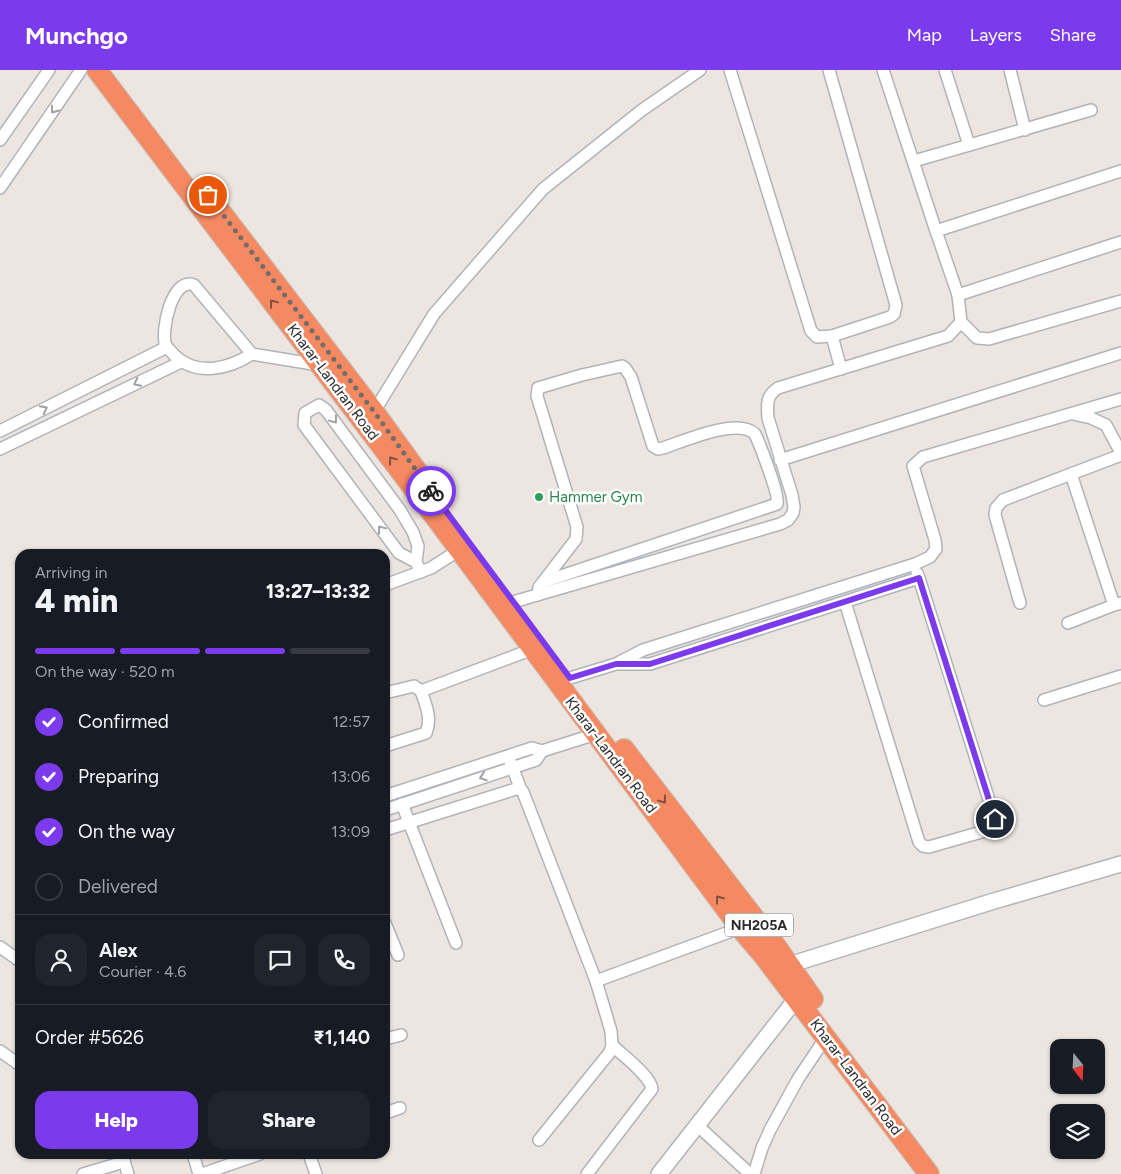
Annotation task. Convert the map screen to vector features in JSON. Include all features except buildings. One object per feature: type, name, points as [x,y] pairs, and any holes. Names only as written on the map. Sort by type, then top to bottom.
[{"type":"highway","name":"Kharar-Landran Road","points":[[97,70],[320,365],[369,418],[459,550],[533,649],[552,664],[596,734],[740,928],[782,968],[802,995],[826,1036],[929,1174]]},
{"type":"highway","name":"NH205A","points":[[113,70],[369,418],[513,602],[552,664],[570,678],[782,968]]},
{"type":"highway","name":"NH205A","points":[[802,995],[945,1174]]},
{"type":"street","points":[[0,140],[50,70]]},
{"type":"street","points":[[0,188],[81,70]]},
{"type":"street","points":[[369,418],[434,314],[543,189],[642,110],[700,70]]},
{"type":"street","points":[[730,70],[811,331],[817,337],[832,336],[890,317],[894,314],[896,304],[829,70]]},
{"type":"street","points":[[513,602],[780,524],[788,520],[793,513],[792,494],[768,418],[767,404],[771,393],[778,388],[948,336],[960,322],[961,310],[958,295],[883,70]]},
{"type":"street","points":[[945,70],[970,146]]},
{"type":"street","points":[[1010,70],[1025,130]]},
{"type":"street","points":[[914,161],[1091,110]]},
{"type":"street","points":[[936,231],[1121,171]]},
{"type":"street","points":[[958,295],[1121,242]]},
{"type":"street","points":[[252,354],[239,363],[221,369],[200,369],[182,362],[166,347],[164,328],[170,303],[182,287],[190,283],[194,285],[252,354],[320,365]]},
{"type":"street","points":[[960,322],[977,338],[989,339],[1121,301]]},
{"type":"street","points":[[832,336],[841,369]]},
{"type":"street","points":[[0,430],[166,347]]},
{"type":"street","points":[[780,460],[1121,353]]},
{"type":"street","points":[[0,449],[182,362]]},
{"type":"street","points":[[538,595],[539,587],[576,539],[577,532],[537,396],[538,388],[622,366],[626,368],[631,377],[655,448],[663,448],[711,432],[727,429],[744,428],[751,430],[755,434],[778,500],[775,506],[543,582]]},
{"type":"street","points":[[570,678],[616,664],[643,650],[915,564],[930,557],[936,549],[935,540],[913,466],[915,462],[931,454],[1121,399]]},
{"type":"street","points":[[319,405],[326,410],[400,510],[413,532],[418,546],[418,567],[399,553],[304,425],[305,413],[312,408],[319,405]]},
{"type":"street","points":[[1020,603],[995,515],[996,508],[1003,500],[1121,454],[1106,425],[1091,418],[1071,414]]},
{"type":"street","points":[[1068,623],[1118,604],[1071,474]]},
{"type":"street","points":[[390,582],[418,567],[444,561],[459,550]]},
{"type":"street","points":[[845,602],[919,842],[923,846],[929,847],[991,828],[995,819],[915,564]]},
{"type":"street","points":[[616,664],[650,664],[919,578]]},
{"type":"street","points":[[421,691],[533,649]]},
{"type":"street","points":[[1044,700],[1121,676]]},
{"type":"street","points":[[390,691],[414,686],[421,691],[429,718],[429,726],[426,733],[390,744]]},
{"type":"street","points":[[390,794],[532,748],[542,751],[596,734]]},
{"type":"street","points":[[390,808],[536,760],[542,751]]},
{"type":"street","points":[[508,756],[596,981],[609,1021],[612,1045],[610,1052],[539,1140]]},
{"type":"street","points":[[390,828],[516,789],[521,790]]},
{"type":"street","points":[[402,804],[456,943]]},
{"type":"street","points":[[782,968],[1121,864]]},
{"type":"street","points":[[596,981],[740,928]]},
{"type":"street","points":[[390,935],[398,955]]},
{"type":"street","points":[[0,947],[15,958]]},
{"type":"street","points":[[658,1174],[802,995]]},
{"type":"street","points":[[390,1037],[401,1034]]},
{"type":"street","points":[[754,1174],[770,1130],[798,1079],[826,1036]]},
{"type":"street","points":[[587,1174],[652,1089],[640,1071],[612,1045]]},
{"type":"street","points":[[0,1051],[15,1062]]},
{"type":"street","points":[[390,1111],[400,1108]]},
{"type":"street","points":[[697,1126],[750,1174]]},
{"type":"street","points":[[83,1174],[117,1164],[121,1159]]},
{"type":"street","points":[[124,1159],[128,1174]]},
{"type":"street","points":[[195,1159],[200,1174],[245,1159]]},
{"type":"street","points":[[311,1159],[316,1174]]},
{"type":"way so far","points":[[208,195],[375,413],[431,491]]},
{"type":"place","name":"Hammer Gym","points":[[539,497]]},
{"type":"route","points":[[431,491],[570,678],[616,664],[650,664],[919,578],[995,819]]}]
